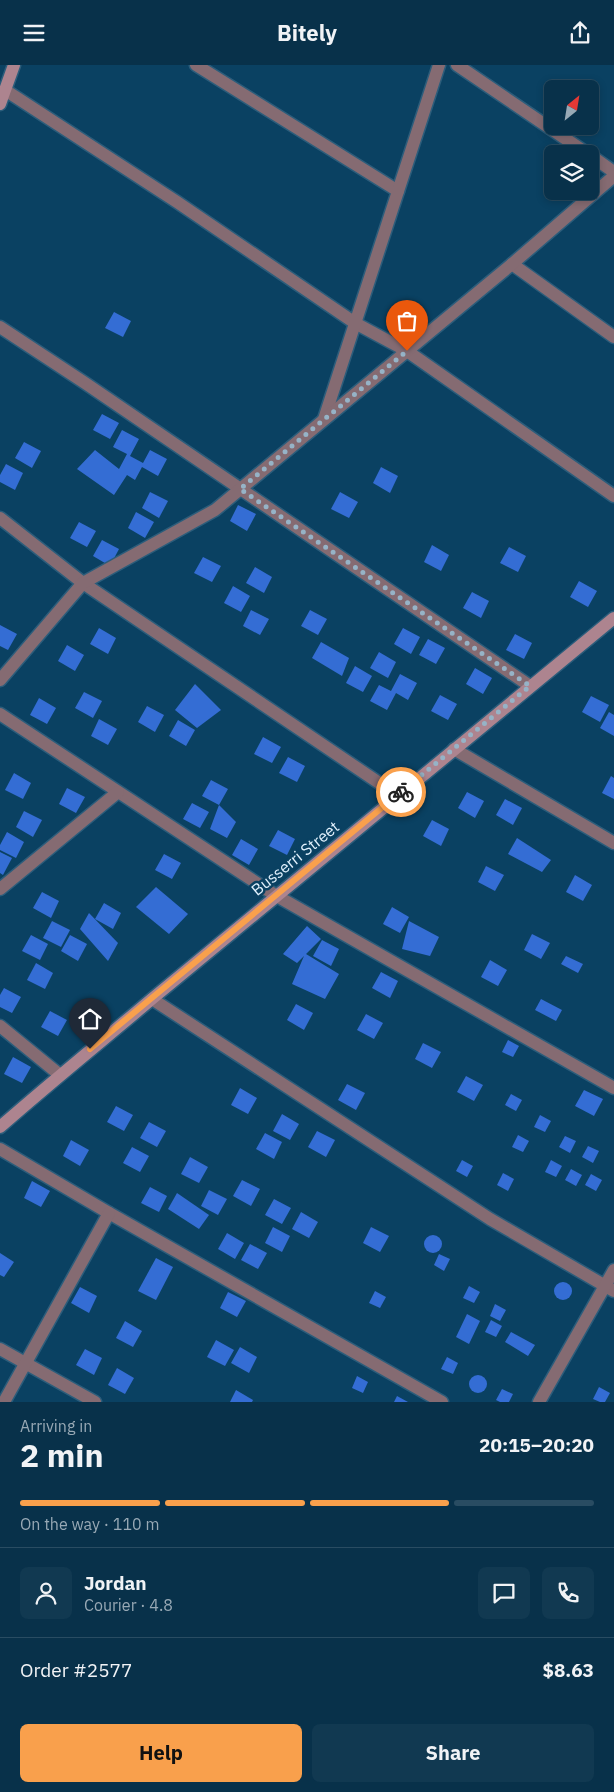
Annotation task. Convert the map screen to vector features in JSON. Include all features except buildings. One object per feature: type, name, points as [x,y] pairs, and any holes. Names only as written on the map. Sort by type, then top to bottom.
[{"type":"main road","points":[[0,103],[14,65]]},
{"type":"main road","name":"Busserri Street","points":[[0,1127],[275,895],[614,619]]},
{"type":"street","points":[[196,65],[398,191]]},
{"type":"street","points":[[324,420],[439,65]]},
{"type":"street","points":[[457,65],[574,145]]},
{"type":"street","points":[[5,90],[178,202],[355,323],[407,351],[614,496]]},
{"type":"street","points":[[599,162],[614,172]]},
{"type":"street","points":[[0,680],[83,583],[215,510],[512,264],[614,176]]},
{"type":"street","points":[[512,264],[614,337]]},
{"type":"street","points":[[0,327],[530,686]]},
{"type":"street","points":[[0,517],[83,583],[398,795]]},
{"type":"street","points":[[0,714],[275,895],[614,1088]]},
{"type":"street","points":[[454,749],[614,843]]},
{"type":"street","points":[[0,889],[118,792]]},
{"type":"street","points":[[152,999],[490,1219],[610,1288]]},
{"type":"street","points":[[0,1026],[60,1075]]},
{"type":"street","points":[[0,1149],[442,1402]]},
{"type":"street","points":[[4,1402],[109,1213]]},
{"type":"street","points":[[539,1402],[610,1288],[614,1270]]},
{"type":"street","points":[[0,1349],[95,1402]]},
{"type":"way so far","points":[[401,792],[530,686],[240,489],[407,351]]},
{"type":"route","points":[[90,1049],[401,792]]}]
